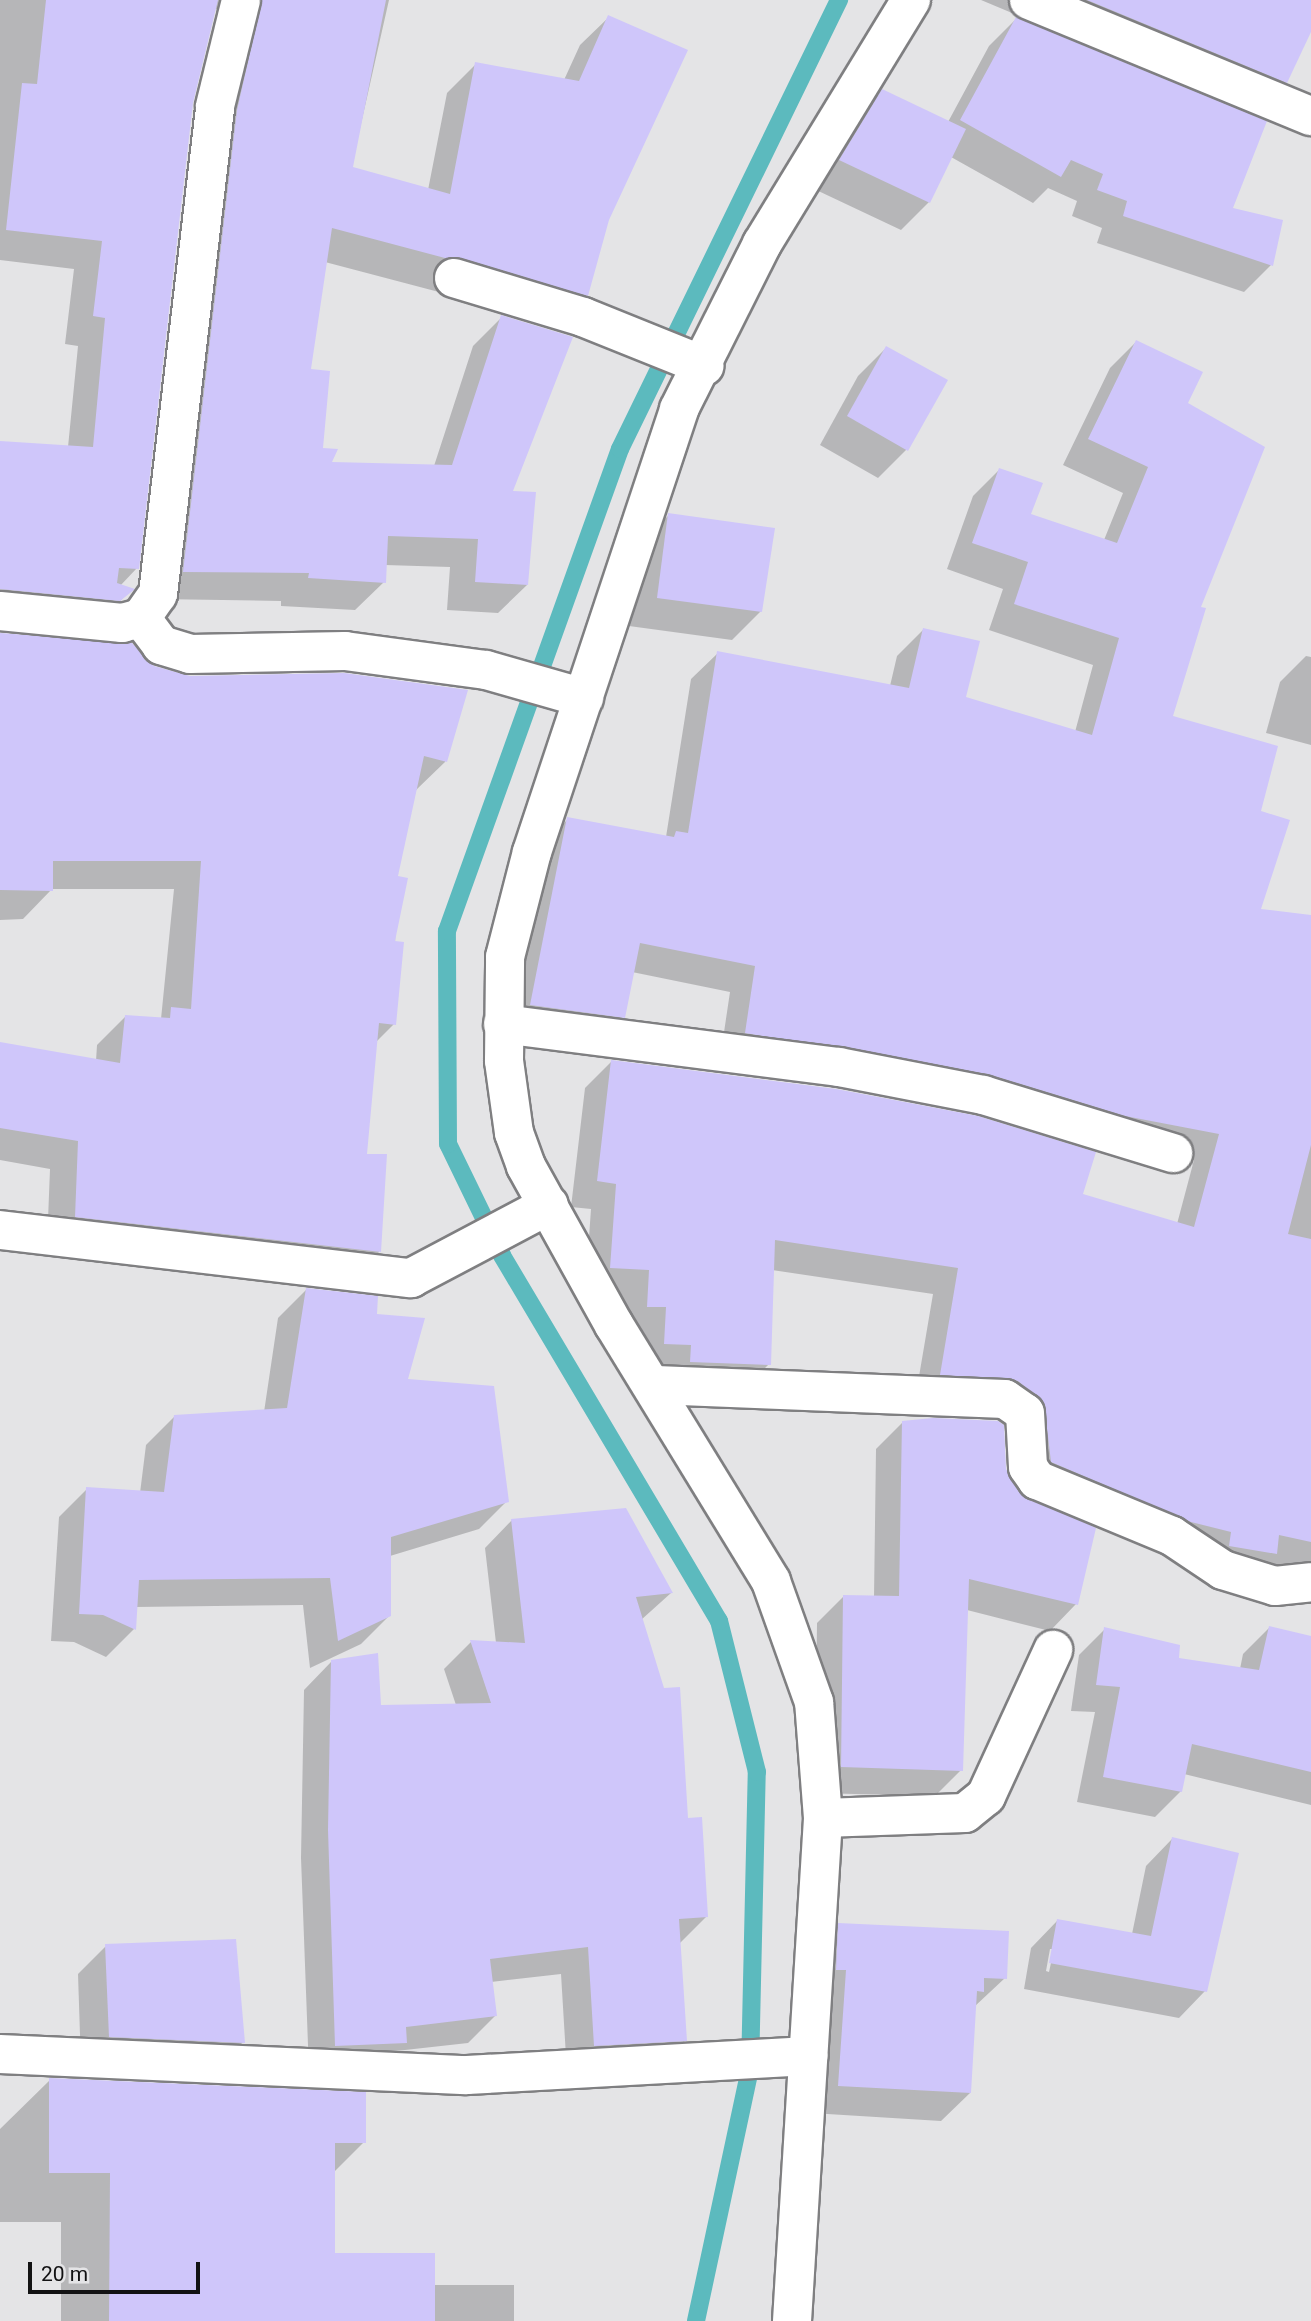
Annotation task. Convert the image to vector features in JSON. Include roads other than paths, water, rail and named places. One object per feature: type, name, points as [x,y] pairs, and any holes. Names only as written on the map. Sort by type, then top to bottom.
[{"type":"street","points":[[0,611],[122,623],[141,618],[158,594],[211,132],[241,0]]},
{"type":"street","points":[[792,2321],[798,2057],[823,1818],[814,1702],[800,1653],[771,1581],[656,1385],[614,1325],[543,1207],[514,1133],[503,1024],[505,957],[570,693],[680,409],[693,360],[911,0]]},
{"type":"street","points":[[1028,0],[1311,116]]},
{"type":"street","points":[[454,278],[583,317],[693,360]]},
{"type":"street","points":[[141,618],[161,645],[190,654],[345,651],[486,670],[570,693]]},
{"type":"street","points":[[503,1024],[839,1067],[983,1095],[1173,1153]]},
{"type":"street","points":[[0,1230],[411,1278],[543,1207]]},
{"type":"street","points":[[656,1385],[1005,1399],[1025,1413],[1028,1467],[1037,1480],[1172,1536],[1223,1570],[1275,1586],[1311,1582]]},
{"type":"street","points":[[823,1818],[965,1813],[986,1796],[1053,1650]]},
{"type":"street","points":[[0,2054],[467,2075],[720,2064],[798,2057]]},
{"type":"waterway","points":[[696,2321],[750,2070],[757,1772],[719,1621],[502,1255],[448,1144],[447,931],[620,449],[839,0]]}]
